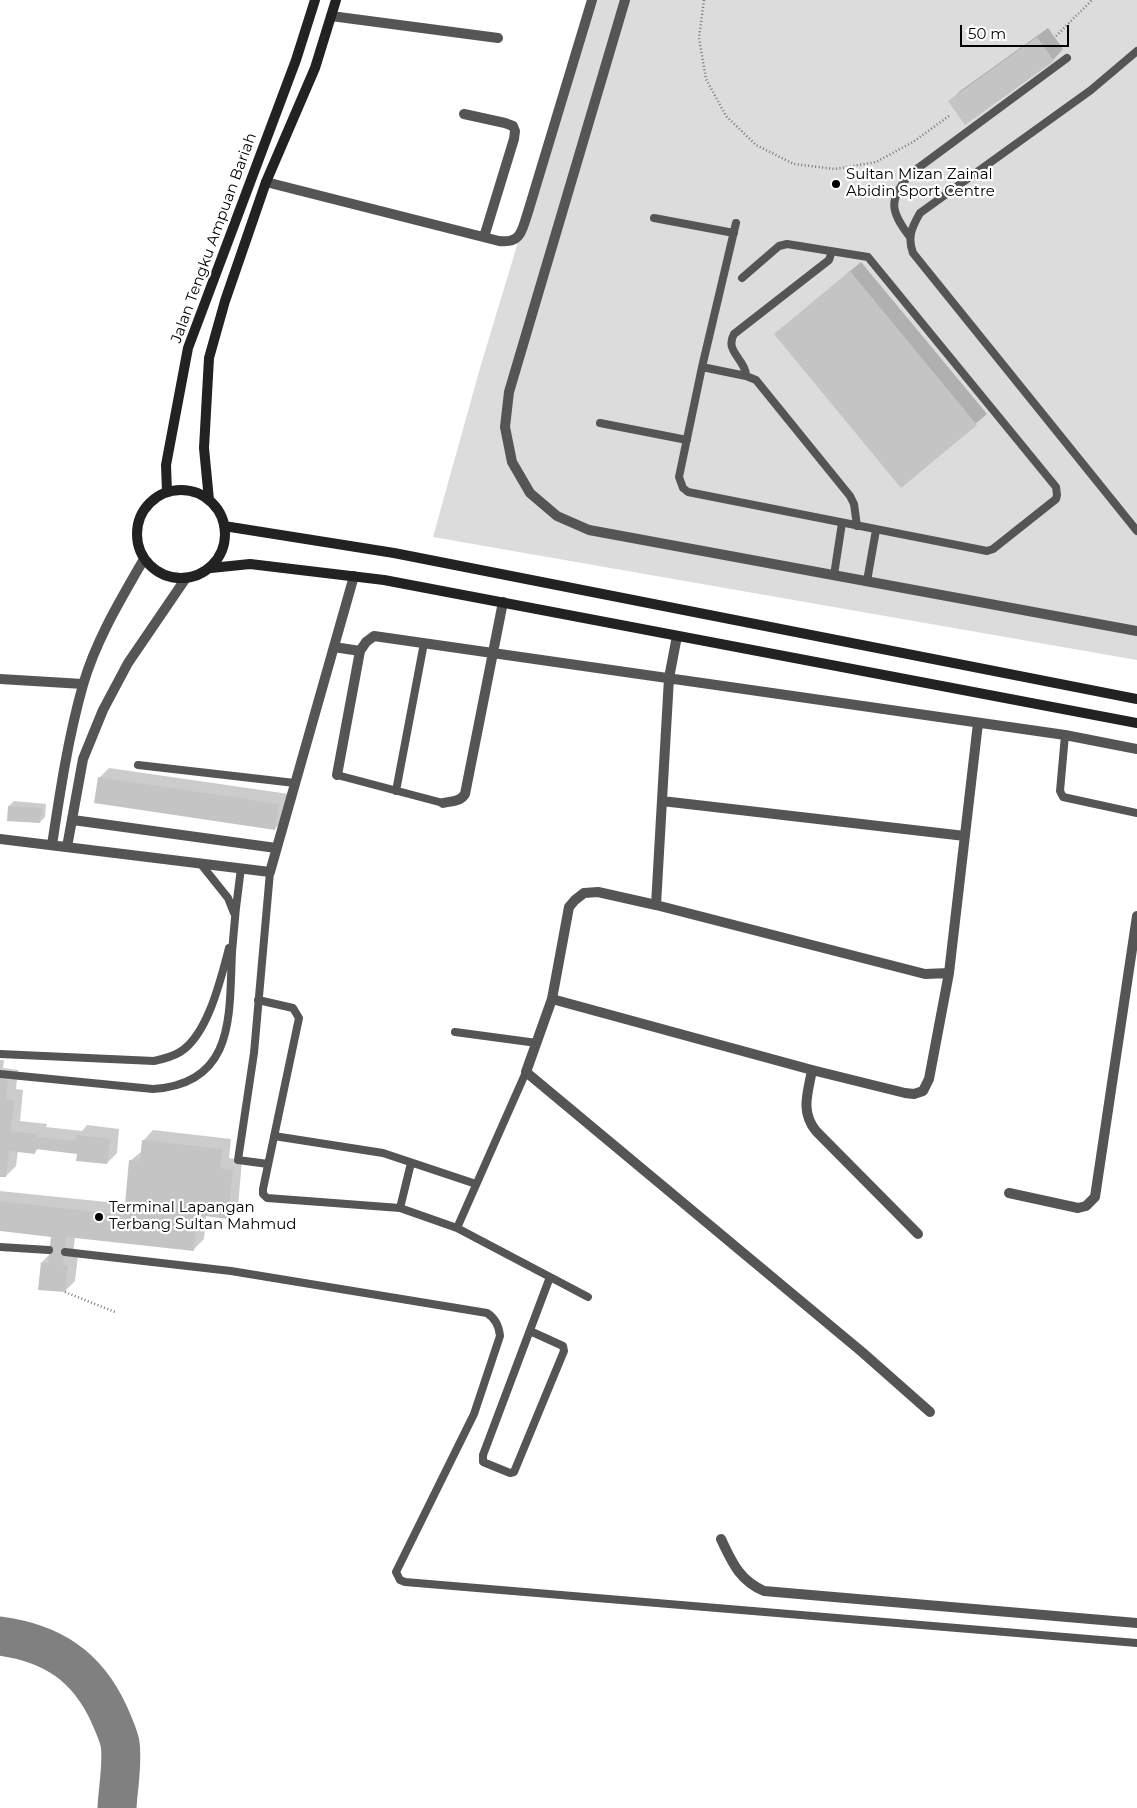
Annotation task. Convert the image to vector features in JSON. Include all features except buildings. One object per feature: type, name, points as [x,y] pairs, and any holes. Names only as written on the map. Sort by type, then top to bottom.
[{"type":"main road","name":"Jalan Tengku Ampuan Bariah","points":[[167,492],[167,457],[188,348],[296,60],[315,0]]},
{"type":"main road","name":"Jalan Tengku Ampuan Bariah","points":[[208,500],[204,448],[209,358],[225,301],[266,182],[315,68],[336,0]]},
{"type":"main road","points":[[180,490],[195,492],[208,500],[219,511],[224,526],[225,541],[220,556],[211,568],[198,576],[186,578],[168,577],[154,570],[144,559],[138,546],[136,533],[139,520],[145,508],[154,498],[167,492],[180,490]]},
{"type":"main road","points":[[224,526],[394,553],[1137,699]]},
{"type":"main road","points":[[211,568],[250,564],[384,580],[1137,723]]},
{"type":"street","points":[[266,182],[510,243],[517,239],[521,231],[592,0]]},
{"type":"street","points":[[625,0],[509,392],[505,427],[512,462],[530,493],[557,516],[590,530],[1137,631]]},
{"type":"street","points":[[331,16],[498,38]]},
{"type":"street","points":[[464,114],[505,123],[513,126],[515,131],[484,237]]},
{"type":"street","points":[[52,845],[65,758],[83,684],[105,628],[144,559]]},
{"type":"street","points":[[0,839],[270,872],[354,576]]},
{"type":"street","points":[[68,847],[83,759],[103,710],[128,664],[186,578]]},
{"type":"street","points":[[443,803],[458,800],[465,794],[503,602]]},
{"type":"street","points":[[337,775],[360,651],[366,642],[374,636],[978,722],[1065,735],[1137,749]]},
{"type":"street","points":[[656,904],[669,678],[677,636]]},
{"type":"street","points":[[334,647],[360,651]]},
{"type":"street","points":[[0,679],[83,684]]},
{"type":"street","points":[[552,999],[812,1070],[905,1093],[914,1094],[923,1091],[929,1079],[949,973],[978,722]]},
{"type":"street","points":[[662,801],[965,836]]},
{"type":"street","points":[[72,820],[276,848]]},
{"type":"street","points":[[930,1412],[862,1352],[526,1072],[552,999],[569,907],[584,893],[598,892],[656,904],[925,974],[949,973]]},
{"type":"street","points":[[1009,1193],[1078,1208],[1086,1206],[1095,1197],[1137,916]]},
{"type":"street","points":[[812,1070],[806,1103],[809,1123],[918,1234]]},
{"type":"street","points":[[721,1539],[738,1573],[755,1587],[770,1592],[1137,1623]]},
{"type":"lane","points":[[1137,51],[1091,90],[920,213],[913,225],[910,237],[913,253],[1137,531]]},
{"type":"lane","points":[[910,237],[895,215],[894,201],[900,186],[910,174],[1067,58]]},
{"type":"lane","points":[[654,218],[734,233]]},
{"type":"lane","points":[[736,223],[702,367],[679,477],[683,488],[688,492],[987,551],[993,550],[1056,499],[1057,491],[868,257],[787,244],[783,245],[742,278]]},
{"type":"lane","points":[[746,376],[746,368],[732,350],[731,339],[734,334],[829,260],[832,251]]},
{"type":"lane","points":[[702,367],[746,376],[756,380],[850,496],[854,504],[857,526]]},
{"type":"lane","points":[[600,423],[687,440]]},
{"type":"lane","points":[[834,575],[842,523]]},
{"type":"lane","points":[[867,581],[876,530]]},
{"type":"lane","points":[[396,791],[424,644]]},
{"type":"lane","points":[[1065,735],[1060,791],[1063,797],[1137,813]]},
{"type":"lane","points":[[138,765],[295,784]]},
{"type":"lane","points":[[337,775],[443,803]]},
{"type":"lane","points":[[200,863],[228,898],[234,915]]},
{"type":"lane","points":[[0,1074],[153,1089],[177,1086],[198,1076],[215,1059],[225,1038],[229,1015],[234,915],[241,868]]},
{"type":"lane","points":[[268,1164],[238,1160],[254,1053],[270,872]]},
{"type":"lane","points":[[0,1054],[154,1061],[170,1057],[190,1043],[198,1032],[214,1000],[233,934]]},
{"type":"lane","points":[[258,1000],[293,1008],[299,1018],[263,1189],[263,1194],[267,1198],[400,1208],[457,1228],[588,1297]]},
{"type":"lane","points":[[455,1032],[537,1043]]},
{"type":"lane","points":[[246,1051],[254,1053]]},
{"type":"lane","points":[[457,1228],[526,1072]]},
{"type":"lane","points":[[274,1136],[383,1153],[476,1184]]},
{"type":"lane","points":[[400,1208],[411,1163]]},
{"type":"lane","points":[[0,1247],[49,1250]]},
{"type":"lane","points":[[64,1252],[232,1271],[487,1313],[493,1316],[500,1329],[500,1336],[474,1414],[396,1572],[400,1580],[405,1582],[1137,1643]]},
{"type":"lane","points":[[530,1331],[562,1346],[564,1351],[514,1472],[510,1473],[483,1462],[483,1455],[550,1277]]},
{"type":"path","points":[[704,0],[699,38],[706,79],[722,109],[726,116],[756,145],[794,164],[835,169],[876,162],[913,142],[949,116]]},
{"type":"path","points":[[1056,36],[1092,0]]},
{"type":"path","points":[[65,1292],[115,1312]]},
{"type":"shaded area","name":"Sultan Mizan Zainal Abidin Sport Centre","points":[[591,0],[1137,0],[1137,660],[433,537],[480,368]]},
{"type":"taxiway","points":[[0,1636],[19,1639],[52,1651],[79,1670],[100,1697],[117,1732],[120,1743],[121,1767],[117,1808]]},
{"type":"place","name":"Sultan Mizan Zainal Abidin Sport Centre","points":[[836,184]]},
{"type":"place","name":"Terminal Lapangan Terbang Sultan Mahmud","points":[[99,1217]]}]
